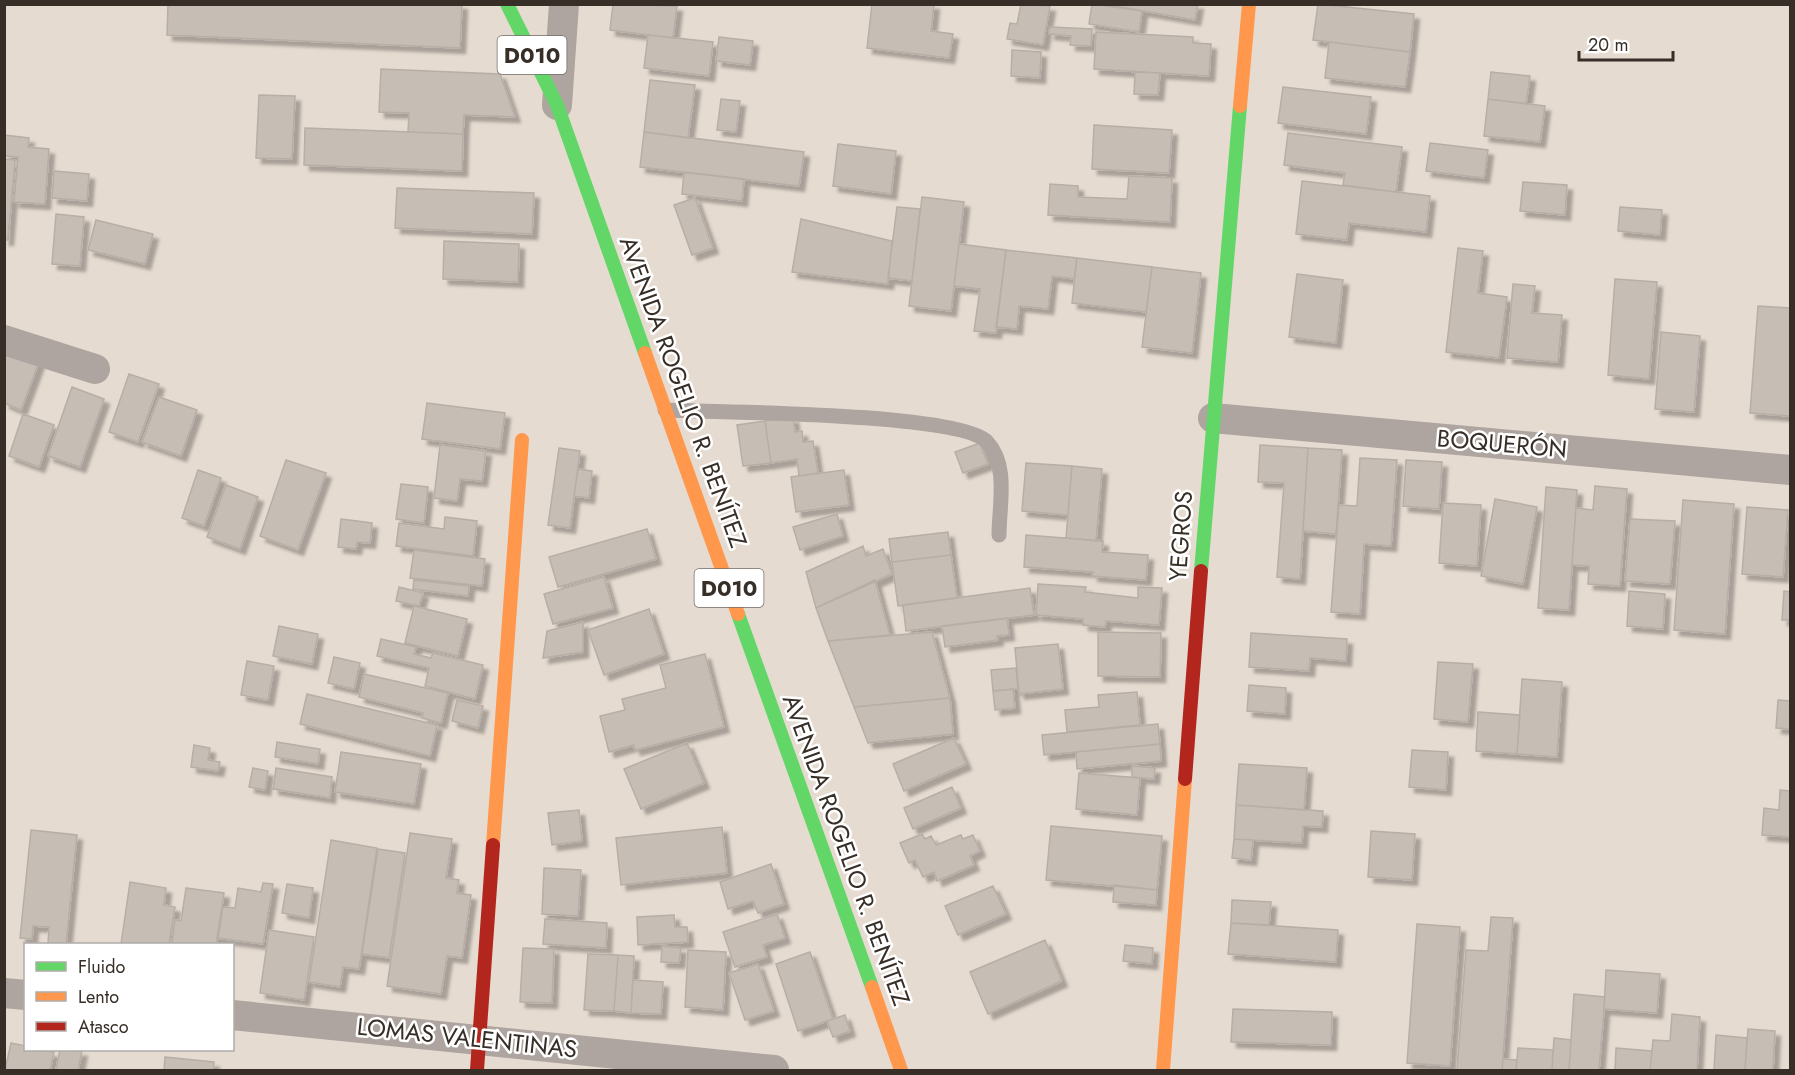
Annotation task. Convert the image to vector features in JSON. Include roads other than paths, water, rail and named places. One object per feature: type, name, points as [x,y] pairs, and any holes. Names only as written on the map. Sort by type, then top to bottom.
[{"type":"street","name":"AVENIDA ROGELIO R. BENÍTEZ","points":[[507,4],[557,105],[901,1071]]},
{"type":"street","points":[[557,105],[564,4]]},
{"type":"street","name":"YEGROS","points":[[1163,1071],[1213,418],[1249,4]]},
{"type":"street","points":[[4,340],[95,369]]},
{"type":"street","name":"BOQUERÓN","points":[[1213,418],[1791,470]]},
{"type":"street","points":[[477,1071],[522,440]]},
{"type":"street","points":[[4,993],[24,995]]},
{"type":"street","name":"LOMAS VALENTINAS","points":[[234,1015],[774,1071]]},
{"type":"lane","points":[[665,410],[912,420],[955,428],[986,440],[1000,462],[999,535]]}]
